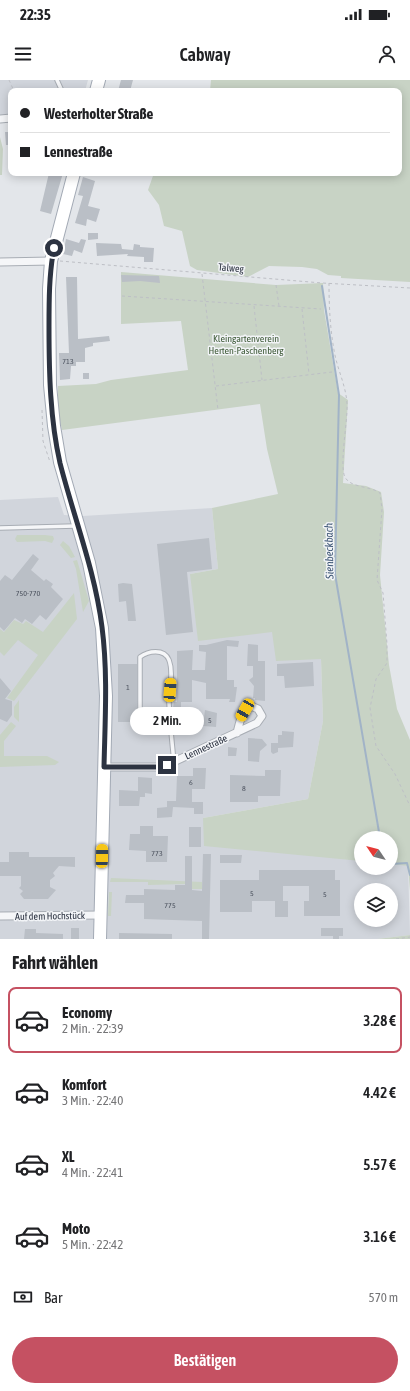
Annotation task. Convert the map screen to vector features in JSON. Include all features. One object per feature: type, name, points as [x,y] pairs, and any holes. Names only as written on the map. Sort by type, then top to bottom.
[{"type":"main road","points":[[73,176],[52,261],[49,342],[50,385],[54,426],[60,462],[94,585],[102,628],[106,696],[100,939]]},
{"type":"street","points":[[0,262],[52,261]]},
{"type":"street","name":"Lennestraße","points":[[104,767],[161,767],[237,733]]},
{"type":"street","name":"Auf dem Hochstück","points":[[0,916],[101,915]]},
{"type":"lane","points":[[0,528],[78,526]]},
{"type":"lane","points":[[140,708],[140,657],[150,652],[160,653],[168,658],[170,665],[169,702],[174,762]]},
{"type":"path","name":"Talweg","points":[[52,261],[410,288]]},
{"type":"path","points":[[202,273],[218,410]]},
{"type":"path","points":[[329,283],[334,352],[343,379],[347,403],[343,467],[345,478],[351,484],[375,489],[380,493],[382,509],[377,580],[384,593],[388,644],[387,663],[376,679],[370,708],[376,746],[395,774],[410,806]]},
{"type":"path","points":[[276,285],[280,307]]},
{"type":"path","points":[[122,296],[302,309],[321,309]]},
{"type":"path","points":[[254,305],[262,380]]},
{"type":"path","points":[[302,309],[309,374]]},
{"type":"path","points":[[216,386],[332,372]]},
{"type":"path","points":[[396,939],[410,937]]},
{"type":"shaded area","points":[[0,80],[88,80],[86,88],[8,88],[8,122],[0,123]]},
{"type":"shaded area","points":[[58,497],[64,515],[83,516],[212,508],[218,569],[190,574],[272,632],[321,659],[323,721],[308,799],[203,818],[354,859],[354,875],[398,875],[398,864],[408,865],[410,935],[377,939],[0,939],[0,500]]},
{"type":"green space","points":[[211,80],[410,80],[410,282],[341,278],[341,276],[328,275],[317,269],[302,267],[269,266],[248,277],[197,270],[190,266],[182,231],[164,226],[159,205],[148,190],[153,176],[402,176],[402,88],[210,88]]},
{"type":"green space","points":[[0,137],[3,149],[2,175],[0,175]]},
{"type":"green space","name":"Kleingartenverein Herten-Paschenberg","points":[[121,272],[276,285],[323,283],[324,310],[338,393],[348,400],[343,483],[366,486],[381,492],[384,512],[380,575],[389,665],[397,709],[410,740],[410,891],[408,866],[398,865],[398,831],[354,831],[354,860],[204,846],[203,818],[308,799],[323,721],[321,659],[276,661],[272,632],[198,641],[190,574],[218,569],[212,508],[278,494],[267,449],[260,404],[62,430],[58,410],[58,386],[96,384],[111,380],[188,370],[181,321],[121,324]]},
{"type":"green space","points":[[17,535],[45,535],[53,536],[54,539],[52,543],[45,541],[17,542],[15,539]]},
{"type":"green space","points":[[63,541],[69,546],[75,557],[71,558],[60,545]]},
{"type":"green space","points":[[77,560],[89,601],[83,612],[76,569],[73,561]]},
{"type":"green space","points":[[74,593],[77,619],[14,701],[7,698],[38,655],[18,640],[4,656],[0,652],[0,629],[4,632],[14,620],[23,624],[26,621],[43,632]]},
{"type":"green space","points":[[19,700],[19,722],[14,717],[14,707]]},
{"type":"green space","points":[[11,722],[16,726],[4,741],[4,756],[47,756],[59,762],[55,765],[0,767],[0,735]]},
{"type":"green space","points":[[111,878],[202,882],[202,889],[186,889],[185,884],[148,885],[148,882],[110,882]]},
{"type":"green space","points":[[109,892],[112,892],[111,916],[108,916]]},
{"type":"green space","points":[[410,935],[410,939],[377,939]]},
{"type":"building","points":[[121,80],[133,80],[131,88],[119,88]]},
{"type":"building","points":[[5,132],[8,132],[8,145],[6,145]]},
{"type":"building","points":[[48,176],[62,176],[51,214],[40,211]]},
{"type":"building","points":[[83,177],[95,181],[88,206],[100,209],[96,222],[87,219],[86,226],[75,223],[83,196],[78,195]]},
{"type":"building","points":[[88,233],[98,233],[98,239],[88,240]]},
{"type":"building","points":[[66,239],[79,243],[81,239],[86,240],[82,253],[74,250],[72,256],[63,254]]},
{"type":"building","points":[[96,243],[121,244],[122,249],[133,250],[134,244],[140,245],[140,247],[154,248],[153,262],[144,262],[144,257],[127,256],[128,254],[97,256]]},
{"type":"building","points":[[121,275],[159,276],[160,283],[140,281],[122,282]]},
{"type":"building","points":[[66,277],[77,277],[78,339],[109,336],[110,341],[93,343],[93,346],[85,348],[85,362],[76,362],[76,366],[71,366],[70,379],[60,380],[59,353],[69,353]]},
{"type":"building","points":[[83,373],[89,373],[89,379],[83,379]]},
{"type":"building","points":[[209,538],[212,569],[187,572],[193,632],[166,635],[157,544]]},
{"type":"building","points":[[33,554],[39,559],[31,570],[44,581],[46,579],[53,584],[51,587],[63,599],[46,620],[40,615],[32,624],[25,619],[22,623],[15,618],[4,631],[0,627],[0,581],[5,575],[12,580]]},
{"type":"building","points":[[118,584],[132,584],[136,621],[128,621],[126,601],[119,602]]},
{"type":"building","points":[[227,640],[239,641],[238,647],[227,646],[227,680],[234,680],[234,687],[237,687],[235,702],[229,702],[230,699],[206,699],[206,683],[192,680],[192,702],[177,702],[177,651],[193,650],[192,670],[205,670],[206,652],[199,651],[199,645],[206,645]]},
{"type":"building","points":[[248,644],[258,645],[258,661],[265,661],[265,701],[255,700],[255,698],[253,698],[254,686],[249,680],[253,677],[253,666],[247,666]]},
{"type":"building","points":[[313,662],[314,686],[285,688],[284,676],[277,676],[277,664]]},
{"type":"building","points":[[118,664],[137,664],[137,708],[140,711],[159,710],[159,722],[154,722],[154,730],[149,730],[149,722],[118,722]]},
{"type":"building","points":[[0,678],[11,691],[5,699],[12,701],[12,715],[7,722],[0,719]]},
{"type":"building","points":[[174,702],[181,702],[181,708],[173,708]]},
{"type":"building","points":[[205,710],[217,713],[216,727],[203,726]]},
{"type":"building","points":[[282,731],[294,732],[293,747],[278,748],[278,752],[273,754],[271,752],[271,743],[278,743],[278,735],[282,735]]},
{"type":"building","points":[[248,738],[262,739],[267,745],[260,751],[259,762],[248,761]]},
{"type":"building","points":[[228,747],[237,748],[236,756],[228,756]]},
{"type":"building","points":[[193,768],[206,768],[205,789],[192,789],[192,802],[203,802],[203,814],[194,814],[194,808],[173,807],[172,817],[157,818],[157,808],[167,807],[167,801],[176,801],[177,776],[193,776]]},
{"type":"building","points":[[265,770],[281,770],[280,796],[258,796],[258,802],[230,802],[230,775],[265,776]]},
{"type":"building","points":[[138,777],[152,778],[152,794],[145,793],[145,797],[140,797],[139,806],[119,806],[119,790],[138,791]]},
{"type":"building","points":[[140,826],[153,826],[153,836],[168,836],[167,862],[146,862],[146,851],[129,850],[130,834],[140,834]]},
{"type":"building","points":[[189,827],[201,827],[201,847],[189,847]]},
{"type":"building","points":[[9,852],[29,852],[29,857],[75,857],[75,867],[59,866],[53,873],[55,876],[50,880],[50,887],[56,890],[48,899],[24,899],[20,894],[23,891],[19,888],[21,886],[21,876],[0,876],[0,862],[9,862]]},
{"type":"building","points":[[203,854],[211,854],[209,939],[202,939],[202,921],[144,919],[144,903],[125,903],[126,895],[144,895],[144,889],[175,890],[175,885],[185,885],[185,856],[192,856],[192,890],[202,891]]},
{"type":"building","points":[[220,855],[242,855],[241,863],[220,863]]},
{"type":"building","points":[[259,870],[335,870],[335,880],[340,880],[340,916],[304,916],[304,901],[309,901],[309,886],[283,886],[283,901],[288,901],[288,917],[275,917],[275,901],[252,901],[252,912],[220,912],[220,880],[259,880]]},
{"type":"building","points":[[71,928],[79,928],[79,939],[71,939]]},
{"type":"building","points":[[321,928],[343,928],[343,936],[339,936],[339,939],[333,939],[333,936],[321,936]]},
{"type":"building","points":[[25,929],[36,929],[36,933],[63,934],[63,939],[24,939]]},
{"type":"building","points":[[119,933],[172,934],[172,939],[119,939]]},
{"type":"waterway","name":"Sienbeckbach","points":[[322,286],[339,395],[335,574],[379,831]]},
{"type":"waterway","name":"Sienbeckbach","points":[[398,864],[407,863],[410,875]]},
{"type":"route","points":[[54,248],[49,289],[50,385],[54,426],[60,462],[89,562],[102,628],[106,696],[104,767],[135,768],[161,767],[167,765]]}]
